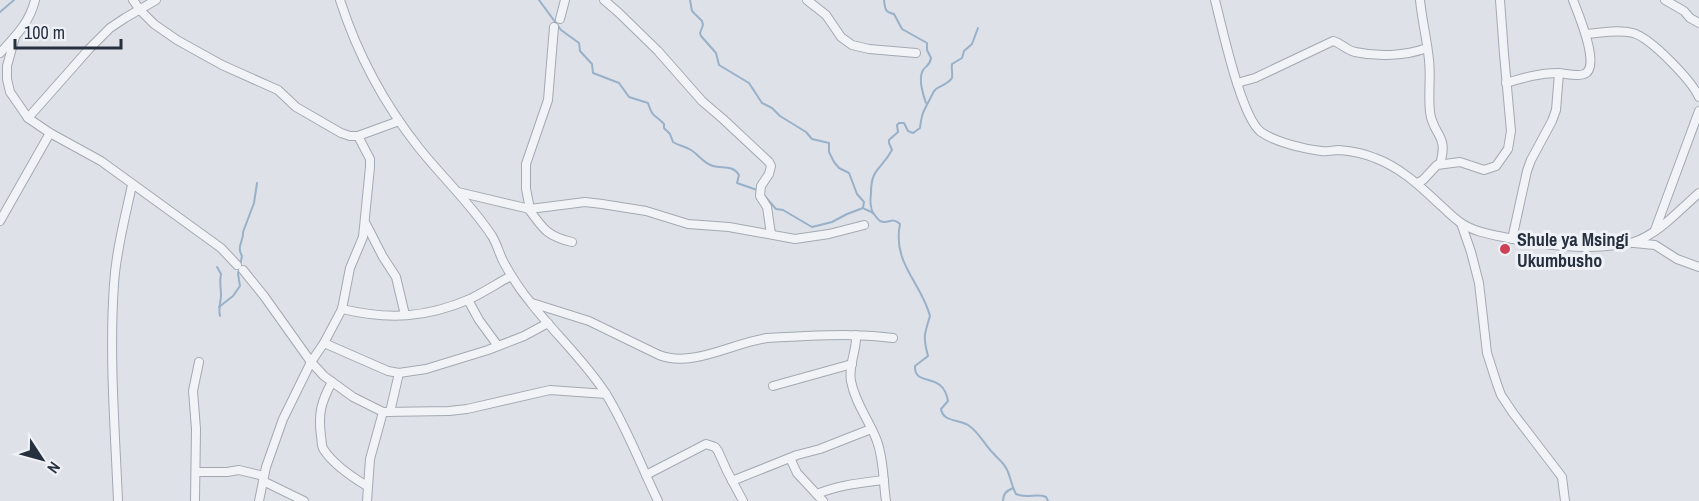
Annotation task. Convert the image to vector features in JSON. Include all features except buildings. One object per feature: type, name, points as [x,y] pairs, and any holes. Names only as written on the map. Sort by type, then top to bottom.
[{"type":"street","points":[[0,53],[15,37],[33,11],[36,0]]},
{"type":"street","points":[[133,0],[154,24],[200,54],[278,90],[296,107],[330,127],[350,136],[358,136],[399,121]]},
{"type":"street","points":[[28,118],[110,28],[156,0]]},
{"type":"street","points":[[340,0],[368,67],[399,121],[493,238],[511,276],[531,303],[606,394],[658,501]]},
{"type":"street","points":[[560,19],[565,0]]},
{"type":"street","points":[[604,0],[658,51],[702,101],[769,162],[770,174],[761,186],[760,196],[767,207],[771,234]]},
{"type":"street","points":[[807,0],[826,15],[841,38],[852,45],[869,49],[916,53]]},
{"type":"street","points":[[1215,0],[1237,83],[1249,116],[1260,132],[1281,142],[1324,152],[1339,150],[1362,153],[1398,169],[1418,183],[1461,223],[1481,233],[1574,248],[1603,247],[1633,242],[1655,231],[1699,193]]},
{"type":"street","points":[[1420,0],[1430,75],[1430,113],[1443,147],[1440,164]]},
{"type":"street","points":[[1418,183],[1440,164],[1460,162],[1484,170],[1496,166],[1508,150],[1510,123],[1500,0]]},
{"type":"street","points":[[1506,83],[1540,74],[1583,75],[1588,72],[1590,62],[1586,34],[1573,0]]},
{"type":"street","points":[[1668,1],[1699,23]]},
{"type":"street","points":[[554,27],[548,99],[526,164],[526,189],[529,208],[540,226],[552,236],[572,242]]},
{"type":"street","points":[[1586,34],[1626,32],[1641,37],[1682,73],[1699,97]]},
{"type":"street","points":[[15,37],[3,64],[10,92],[28,118],[101,161],[221,248],[264,296],[311,362],[324,376],[353,397],[386,412],[467,409],[550,390],[606,394]]},
{"type":"street","points":[[1237,83],[1255,78],[1333,41],[1355,52],[1381,54],[1407,54],[1427,48]]},
{"type":"street","points":[[1512,239],[1529,165],[1556,110],[1558,73]]},
{"type":"street","points":[[1655,231],[1699,111]]},
{"type":"street","points":[[0,221],[50,133]]},
{"type":"street","points":[[259,501],[284,418],[311,362],[342,309],[350,268],[363,237],[370,159],[358,136]]},
{"type":"street","points":[[118,501],[112,333],[114,283],[118,248],[132,185]]},
{"type":"street","points":[[458,192],[529,208],[585,202],[645,212],[688,224],[729,227],[795,238],[811,237],[864,225]]},
{"type":"street","points":[[1461,223],[1479,283],[1487,352],[1497,384],[1513,413],[1562,477],[1565,501]]},
{"type":"street","points":[[365,224],[396,277],[405,315]]},
{"type":"street","points":[[1633,242],[1655,245],[1677,259],[1699,267]]},
{"type":"street","points":[[342,309],[381,316],[422,315],[468,300],[511,276]]},
{"type":"street","points":[[468,300],[498,346]]},
{"type":"street","points":[[531,303],[589,321],[669,359],[699,357],[751,341],[769,338],[856,335],[893,338]]},
{"type":"street","points":[[324,343],[388,371],[399,373],[445,364],[524,336],[548,323]]},
{"type":"street","points":[[856,335],[856,351],[851,379],[855,398],[880,451],[886,501]]},
{"type":"street","points":[[195,501],[196,429],[193,391],[199,362]]},
{"type":"street","points":[[772,386],[852,364]]},
{"type":"street","points":[[367,501],[370,459],[399,373]]},
{"type":"street","points":[[332,382],[321,406],[319,422],[322,445],[329,456],[345,472],[367,486]]},
{"type":"street","points":[[732,481],[871,429]]},
{"type":"street","points":[[646,475],[706,444],[715,447],[743,501]]},
{"type":"street","points":[[790,458],[797,473],[823,501]]},
{"type":"street","points":[[195,472],[239,470],[264,479],[304,501]]},
{"type":"street","points":[[817,494],[847,484],[884,480]]},
{"type":"waterway","points":[[0,12],[14,0]]},
{"type":"waterway","points":[[539,0],[561,30],[579,43],[580,51],[592,64],[593,73],[619,83],[629,97],[648,103],[653,114],[664,124],[673,142],[691,150],[710,165],[733,169],[739,175],[737,183],[757,190]]},
{"type":"waterway","points":[[690,0],[692,11],[702,21],[701,36],[716,53],[719,65],[749,83],[762,103],[806,132],[812,139],[829,143],[829,152],[834,162],[839,168],[849,173],[857,194],[864,202],[863,208]]},
{"type":"waterway","points":[[884,0],[886,10],[894,14],[902,29],[927,43],[927,50],[931,58],[921,77],[926,103]]},
{"type":"waterway","points":[[873,213],[870,201],[871,185],[877,170],[892,150],[889,140],[898,132],[897,125],[904,123],[908,131],[913,133],[920,128],[924,111],[933,92],[952,78],[952,64],[962,58],[964,51],[972,44],[978,28]]},
{"type":"waterway","points":[[219,307],[233,296],[240,286],[238,274],[242,256],[240,246],[254,203],[257,183]]},
{"type":"waterway","points":[[762,193],[776,209],[783,210],[812,227],[832,222],[863,208],[873,213],[880,221],[894,221],[900,224],[900,250],[930,316],[925,336],[928,356],[915,366],[916,373],[941,386],[948,401],[941,409],[942,413],[948,418],[968,425],[975,431],[1005,466],[1016,494],[1043,496],[1048,501]]},
{"type":"waterway","points":[[217,267],[221,274],[220,316]]},
{"type":"waterway","points":[[1003,501],[1005,493],[1013,488]]},
{"type":"place","name":"Shule ya Msingi Ukumbusho","points":[[1505,249]]}]
